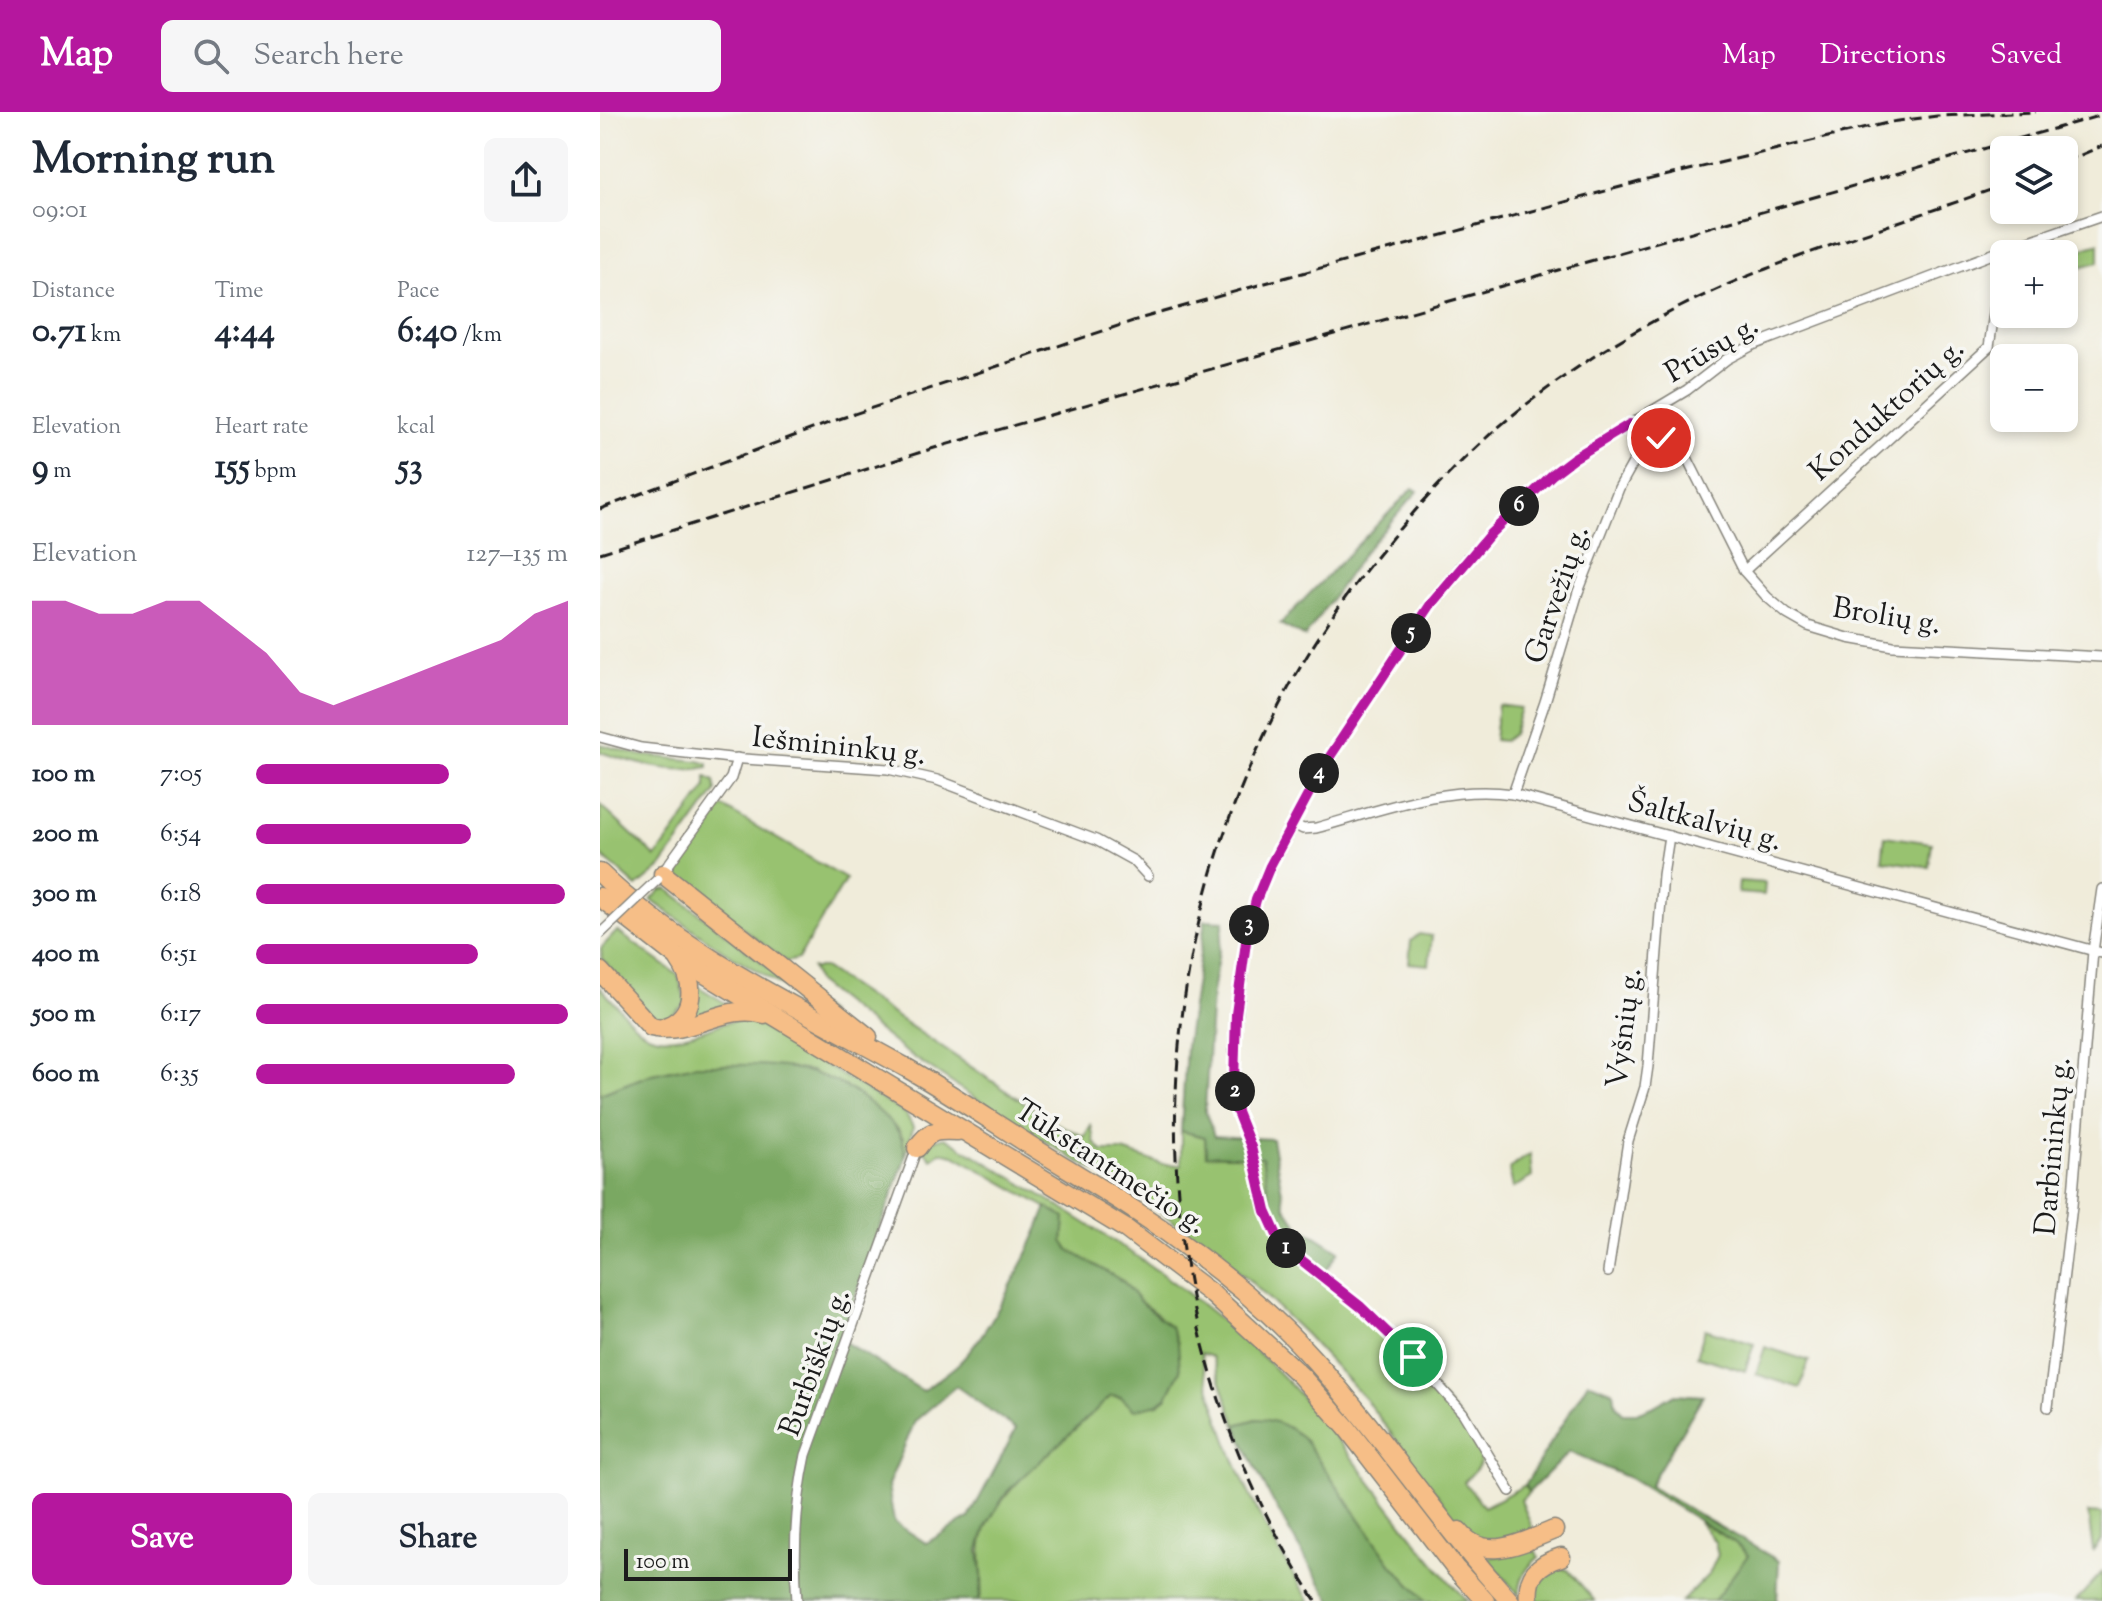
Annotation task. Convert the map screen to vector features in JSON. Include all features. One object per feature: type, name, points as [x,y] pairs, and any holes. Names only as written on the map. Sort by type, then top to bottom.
[{"type":"highway","name":"Tūkstantmečio g.","points":[[600,873],[618,891],[686,940],[782,1001],[908,1069],[1140,1213],[1230,1280],[1315,1361],[1469,1556],[1510,1601]]},
{"type":"highway","points":[[660,876],[908,1069]]},
{"type":"highway","name":"Tūkstantmečio g.","points":[[600,897],[677,957],[1126,1229],[1213,1295],[1263,1339],[1347,1428],[1455,1568],[1485,1601]]},
{"type":"highway","points":[[659,1029],[681,1020],[690,1003],[691,984],[687,971],[677,957]]},
{"type":"highway","points":[[600,971],[645,1023],[659,1029],[680,1030],[746,1011],[776,1018]]},
{"type":"highway","points":[[908,1099],[918,1128],[917,1148]]},
{"type":"highway","points":[[917,1148],[926,1135],[939,1130],[961,1131]]},
{"type":"highway","points":[[1426,1501],[1448,1518],[1471,1544],[1484,1549],[1497,1549],[1554,1530]]},
{"type":"highway","points":[[1529,1601],[1528,1589],[1533,1572],[1544,1563],[1561,1557]]},
{"type":"street","name":"Prūsų g.","points":[[2033,240],[2102,216]]},
{"type":"street","name":"Prūsų g.","points":[[1510,1491],[1463,1413],[1413,1357],[1361,1307],[1281,1244],[1266,1211],[1251,1147],[1237,1112],[1234,1041],[1250,924],[1270,866],[1323,767],[1431,604],[1491,533],[1553,474],[1753,345],[1990,255]]},
{"type":"street","name":"Konduktorių g.","points":[[1744,571],[1989,347],[1992,328]]},
{"type":"street","name":"Brolių g.","points":[[1661,406],[1744,571],[1767,597],[1808,626],[1848,638],[1893,646],[2102,657]]},
{"type":"street","points":[[1630,424],[1643,445],[1674,433]]},
{"type":"street","name":"Garvežių g.","points":[[1513,794],[1589,562],[1619,488],[1643,445]]},
{"type":"street","name":"Iešmininkų g.","points":[[600,737],[641,748],[888,769],[937,780],[1096,840],[1134,861],[1148,876]]},
{"type":"street","points":[[600,934],[660,876],[731,778],[737,758]]},
{"type":"street","name":"Šaltkalvių g.","points":[[1293,824],[1303,829],[1316,828],[1443,795],[1513,794],[2098,952]]},
{"type":"street","name":"Vyšnių g.","points":[[1608,1272],[1628,1141],[1645,1087],[1648,1066],[1663,875],[1669,836]]},
{"type":"street","name":"Darbininkų g.","points":[[2048,1407],[2072,1206],[2102,889]]},
{"type":"street","name":"Burbiškių g.","points":[[797,1601],[793,1547],[797,1496],[806,1455],[917,1148]]},
{"type":"green space","points":[[2099,243],[2099,262],[2078,267],[2078,250]]},
{"type":"green space","points":[[1413,488],[1418,491],[1365,551],[1305,637],[1280,624]]},
{"type":"green space","points":[[1498,705],[1521,708],[1513,734],[1504,741],[1494,740]]},
{"type":"green space","points":[[600,744],[640,755],[699,761],[708,764],[708,767],[681,770],[639,764],[600,752]]},
{"type":"green space","points":[[706,777],[714,781],[716,791],[661,867],[637,887],[600,854],[600,805],[656,857],[706,788]]},
{"type":"green space","points":[[723,807],[846,879],[798,959],[786,962],[681,880],[676,869],[718,809]]},
{"type":"green space","points":[[1885,836],[1932,843],[1929,867],[1882,860]]},
{"type":"green space","points":[[1739,881],[1765,883],[1764,895],[1738,893]]},
{"type":"green space","points":[[668,889],[829,1014],[722,950],[651,900],[661,890]]},
{"type":"green space","points":[[1205,920],[1224,921],[1212,993],[1205,1110],[1214,1136],[1272,1139],[1285,1207],[1298,1225],[1339,1251],[1325,1273],[1295,1247],[1281,1229],[1270,1199],[1262,1157],[1206,1155],[1205,1137],[1181,1131],[1186,1046]]},
{"type":"green space","points":[[617,931],[678,975],[686,1003],[667,1019],[649,1014],[602,959],[601,948]]},
{"type":"green space","points":[[1419,934],[1432,936],[1429,965],[1409,963],[1411,941]]},
{"type":"green space","points":[[812,968],[824,968],[1053,1122],[1085,1137],[1091,1125],[1094,1142],[1102,1151],[1123,1151],[1162,1164],[1181,1165],[1181,1131],[1205,1137],[1207,1155],[1262,1157],[1269,1197],[1287,1238],[1325,1273],[1321,1279],[1437,1392],[1474,1440],[1481,1460],[1464,1482],[1484,1507],[1525,1485],[1529,1492],[1521,1500],[1533,1530],[1495,1543],[1469,1536],[1365,1399],[1306,1335],[1247,1278],[1135,1192],[1077,1161],[903,1050],[817,982]]},
{"type":"green space","points":[[600,987],[636,1026],[658,1037],[688,1034],[736,1021],[752,1021],[906,1114],[913,1127],[905,1159],[903,1138],[898,1129],[812,1071],[756,1065],[696,1065],[652,1074],[600,1094]]},
{"type":"green space","points":[[698,987],[732,1007],[678,1026]]},
{"type":"green space","points":[[696,1065],[795,1069],[817,1074],[859,1095],[896,1128],[904,1144],[905,1159],[840,1339],[923,1391],[958,1364],[983,1333],[1020,1267],[1047,1207],[1065,1218],[1063,1241],[1069,1250],[1124,1282],[1139,1301],[1171,1327],[1178,1343],[1180,1371],[1167,1397],[1158,1404],[1134,1410],[1121,1397],[1111,1396],[1008,1491],[986,1527],[979,1550],[982,1576],[979,1601],[600,1601],[600,1094],[652,1074]],"holes":[[[956,1386],[1016,1429],[969,1518],[926,1543],[894,1522],[888,1485],[915,1421]]]},
{"type":"green space","points":[[945,1137],[1118,1244],[1201,1303],[1240,1336],[1303,1398],[1467,1601],[1426,1601],[1372,1539],[1257,1419],[1236,1425],[1212,1357],[1201,1353],[1215,1406],[1244,1483],[1281,1555],[1310,1601],[979,1601],[983,1539],[995,1512],[1008,1494],[1041,1458],[1111,1396],[1158,1404],[1167,1397],[1180,1371],[1159,1316],[1139,1301],[1124,1282],[1069,1250],[1063,1242],[1065,1218],[954,1155],[940,1152],[932,1159],[923,1150],[924,1143]]},
{"type":"green space","points":[[1530,1154],[1532,1177],[1513,1188],[1509,1169]]},
{"type":"green space","points":[[1705,1329],[1754,1344],[1745,1371],[1697,1356]]},
{"type":"green space","points":[[1765,1347],[1809,1361],[1800,1388],[1756,1374]]},
{"type":"green space","points":[[1588,1382],[1614,1392],[1616,1405],[1623,1413],[1636,1413],[1675,1394],[1703,1396],[1649,1486],[1779,1561],[1777,1601],[1714,1601],[1748,1555],[1734,1542],[1629,1478],[1569,1452],[1529,1492],[1525,1485]]},
{"type":"green space","points":[[1257,1419],[1282,1424],[1303,1438],[1393,1566],[1426,1601],[1332,1601],[1280,1515],[1236,1425]]},
{"type":"green space","points":[[2088,1513],[2102,1514],[2102,1540],[2093,1551]]},
{"type":"green space","points":[[1699,1522],[1734,1542],[1749,1556],[1714,1601],[1682,1601],[1709,1574],[1718,1555],[1715,1542]]},
{"type":"green space","points":[[1533,1546],[1539,1557],[1524,1574],[1520,1596],[1486,1558]]},
{"type":"green space","points":[[1551,1566],[1568,1570],[1595,1601],[1533,1601],[1534,1581]]},
{"type":"green space","points":[[2102,1572],[2102,1601],[2076,1601]]},
{"type":"railway","points":[[600,509],[839,419],[1139,319],[1269,282],[1639,182],[1891,122],[1937,116],[2036,112]]},
{"type":"railway","points":[[600,553],[931,449],[2102,115]]},
{"type":"railway","points":[[2078,156],[2102,146]]},
{"type":"railway","points":[[1316,1601],[1247,1473],[1201,1338],[1178,1199],[1178,1058],[1200,919],[1243,784],[1307,657],[1391,539],[1454,469],[1523,407],[1609,347],[1702,296],[1795,258],[1990,190]]},
{"type":"route","points":[[1413,1357],[1361,1307],[1281,1244],[1266,1211],[1251,1147],[1237,1112],[1234,1081],[1236,1014],[1247,935],[1256,900],[1270,866],[1323,767],[1431,604],[1462,565],[1491,533],[1574,458],[1630,424],[1643,445],[1661,438]]}]
